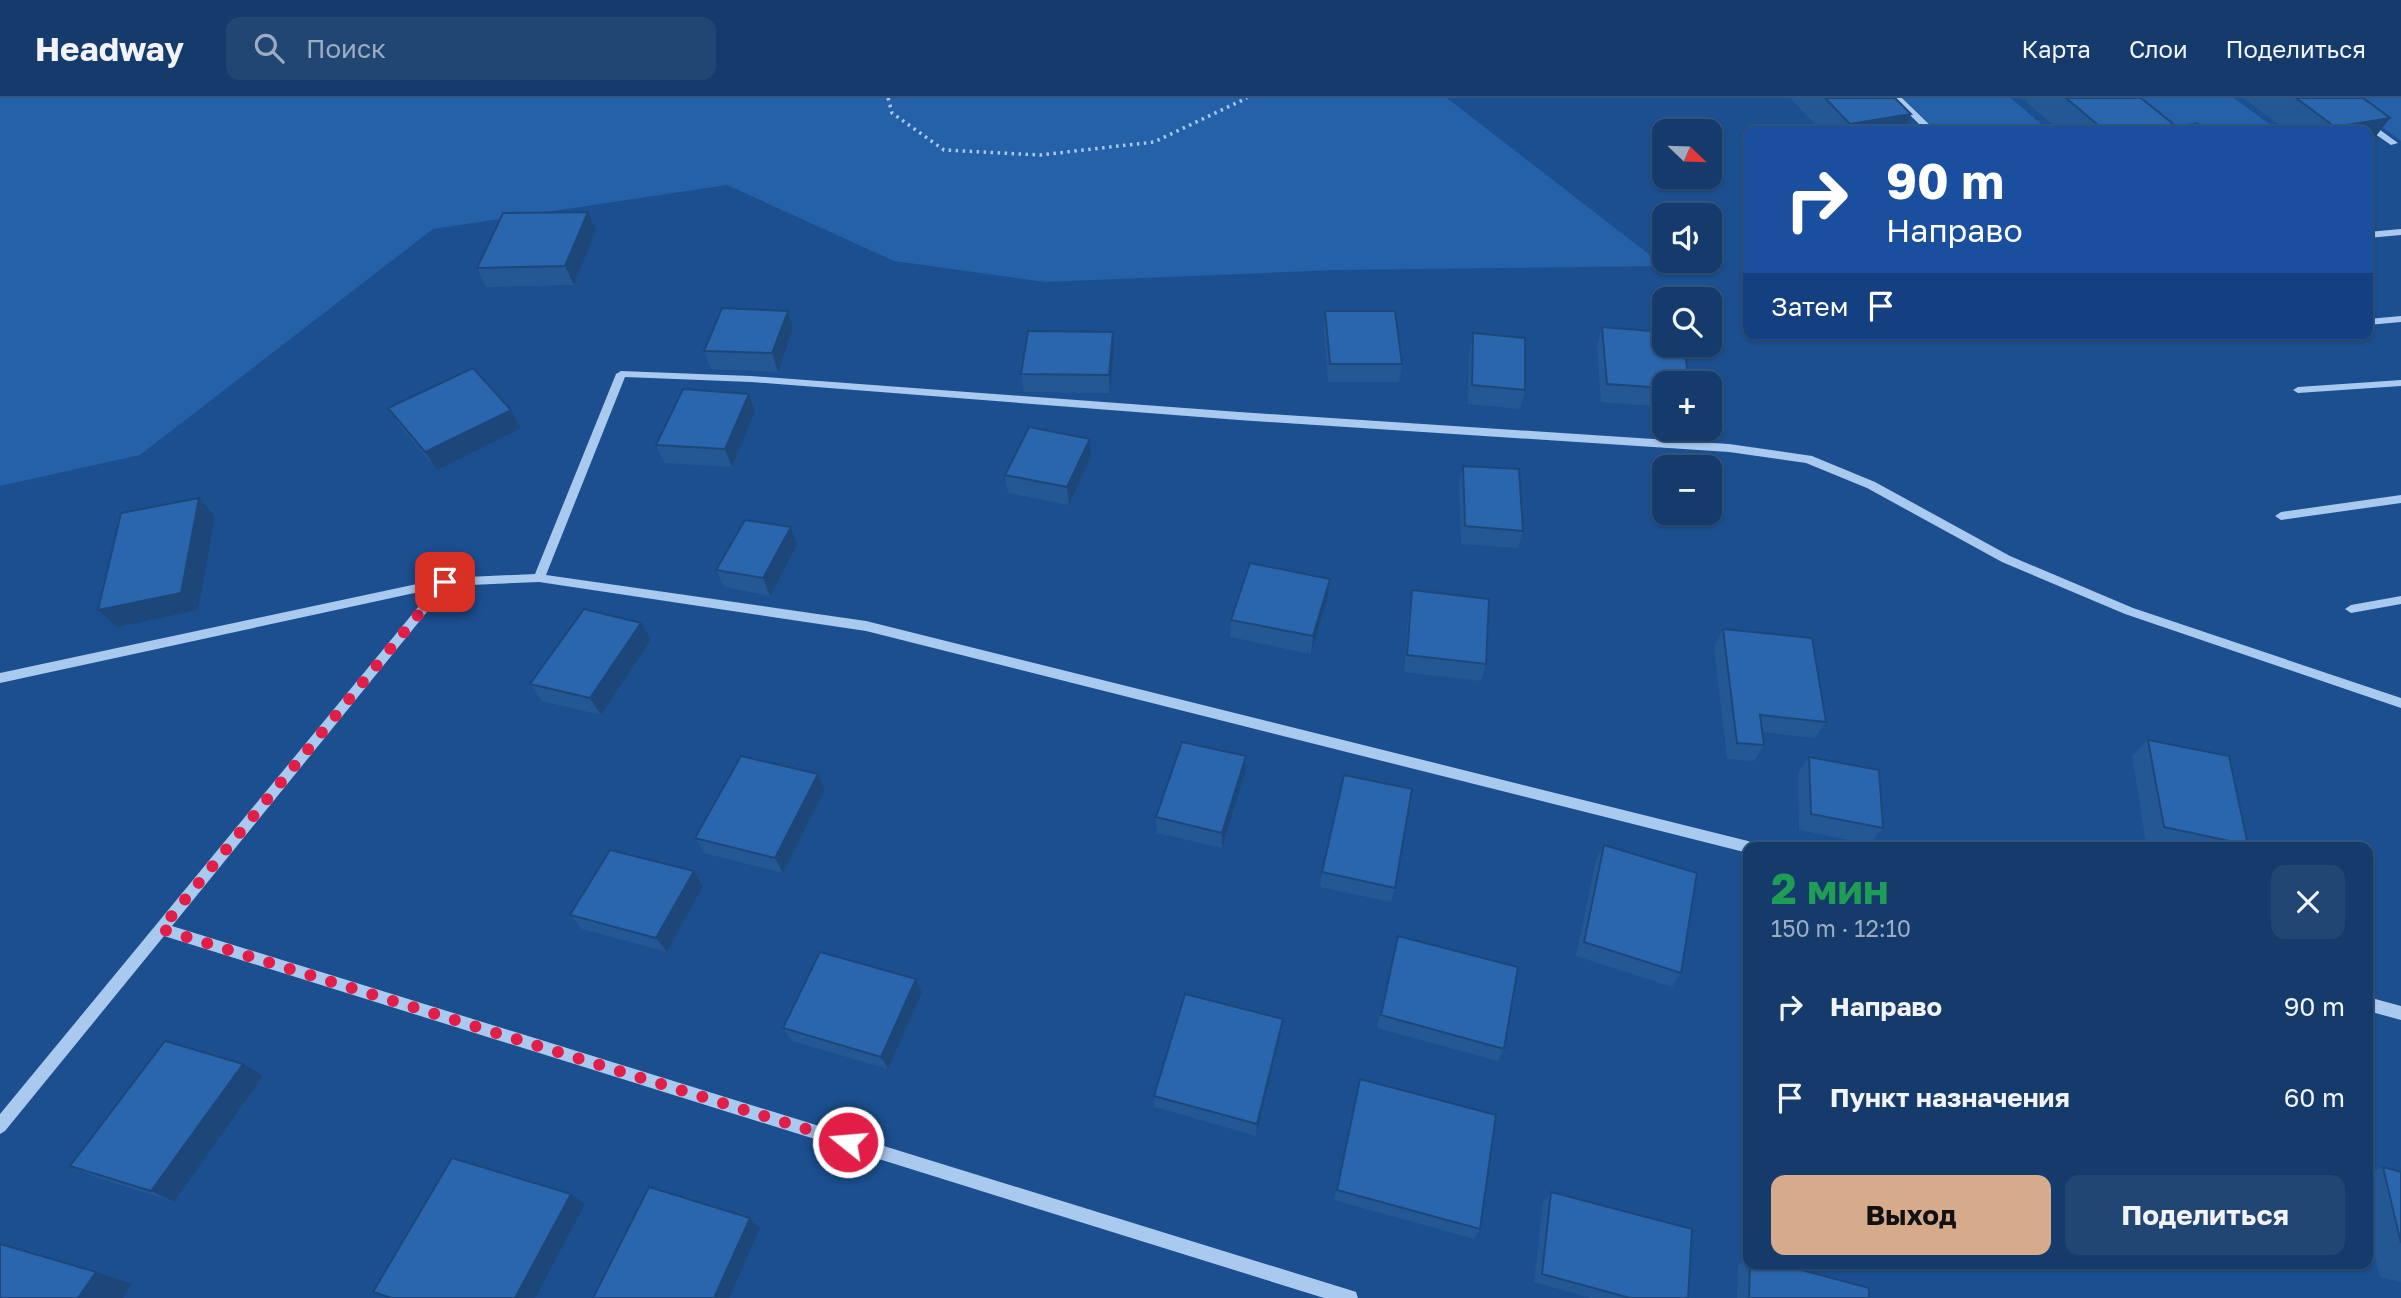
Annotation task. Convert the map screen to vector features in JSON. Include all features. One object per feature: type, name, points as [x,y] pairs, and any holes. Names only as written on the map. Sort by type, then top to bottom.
[{"type":"street","points":[[1897,98],[1926,126]]},
{"type":"street","points":[[2352,113],[2370,126]]},
{"type":"street","points":[[2373,128],[2394,143]]},
{"type":"street","points":[[2373,235],[2401,232]]},
{"type":"street","points":[[2373,322],[2401,319]]},
{"type":"street","points":[[540,578],[621,374],[751,379],[1239,416],[1729,448],[1808,459],[1871,485],[2006,559],[2129,611],[2401,703]]},
{"type":"street","points":[[2298,390],[2401,383]]},
{"type":"street","points":[[2281,516],[2401,499]]},
{"type":"street","points":[[0,677],[445,582],[540,578],[866,626],[1743,846]]},
{"type":"street","points":[[0,1126],[445,582]]},
{"type":"street","points":[[2351,608],[2401,600]]},
{"type":"street","points":[[161,929],[1350,1298]]},
{"type":"street","points":[[2373,1005],[2401,1013]]},
{"type":"path","points":[[888,98],[892,113],[944,150],[1040,155],[1154,142],[1247,98]]},
{"type":"shaded area","points":[[0,98],[1447,98],[1652,257],[1652,266],[1336,270],[1045,282],[894,261],[727,185],[433,229],[140,455],[0,486]]},
{"type":"shaded area","points":[[1903,98],[2011,98],[2043,126],[1932,126]]},
{"type":"shaded area","points":[[2131,98],[2234,98],[2272,126],[2203,126],[2197,122],[2165,126]]},
{"type":"shaded area","points":[[2341,98],[2401,98],[2401,141]]},
{"type":"building","points":[[1825,98],[1895,98],[1911,114],[1850,124]]},
{"type":"building","points":[[2066,98],[2141,98],[2176,126],[2099,126]]},
{"type":"building","points":[[2296,98],[2363,98],[2390,118],[2341,126],[2334,126]]},
{"type":"building","points":[[588,212],[565,266],[477,268],[503,213]]},
{"type":"building","points":[[722,308],[788,311],[772,353],[704,351]]},
{"type":"building","points":[[1325,311],[1395,311],[1402,364],[1330,364]]},
{"type":"building","points":[[1602,327],[1652,331],[1652,357],[1686,357],[1687,371],[1652,371],[1652,387],[1607,384]]},
{"type":"building","points":[[1028,331],[1113,332],[1109,375],[1021,374]]},
{"type":"building","points":[[1473,333],[1525,338],[1525,390],[1472,385]]},
{"type":"building","points":[[473,368],[511,410],[425,452],[388,408]]},
{"type":"building","points":[[683,389],[749,394],[725,449],[656,445]]},
{"type":"building","points":[[1029,427],[1090,439],[1067,487],[1005,475]]},
{"type":"building","points":[[1463,466],[1519,469],[1523,531],[1465,526]]},
{"type":"building","points":[[199,498],[181,593],[98,610],[121,513]]},
{"type":"building","points":[[745,520],[791,527],[763,578],[716,570]]},
{"type":"building","points":[[1250,563],[1330,579],[1313,636],[1231,620]]},
{"type":"building","points":[[1412,590],[1489,599],[1486,664],[1407,655]]},
{"type":"building","points":[[584,609],[641,623],[590,698],[530,684]]},
{"type":"building","points":[[1723,629],[1812,638],[1826,722],[1760,715],[1764,745],[1737,743]]},
{"type":"building","points":[[2148,740],[2229,756],[2247,842],[2234,842],[2164,827]]},
{"type":"building","points":[[1182,742],[1246,756],[1222,833],[1156,817]]},
{"type":"building","points":[[741,756],[818,774],[775,858],[695,838]]},
{"type":"building","points":[[1809,757],[1879,770],[1883,828],[1811,814]]},
{"type":"building","points":[[1344,775],[1412,789],[1395,888],[1322,872]]},
{"type":"building","points":[[1604,845],[1697,873],[1681,973],[1584,942]]},
{"type":"building","points":[[610,850],[694,871],[656,938],[570,915]]},
{"type":"building","points":[[1398,936],[1518,967],[1504,1049],[1381,1015]]},
{"type":"building","points":[[820,952],[916,979],[881,1057],[783,1028]]},
{"type":"building","points":[[1185,994],[1283,1019],[1257,1124],[1154,1096]]},
{"type":"building","points":[[165,1041],[243,1064],[151,1191],[70,1166]]},
{"type":"building","points":[[1360,1079],[1496,1115],[1480,1229],[1337,1190]]},
{"type":"building","points":[[452,1158],[571,1194],[515,1298],[392,1298],[373,1292]]},
{"type":"building","points":[[2383,1167],[2401,1172],[2401,1243]]},
{"type":"building","points":[[649,1187],[750,1218],[714,1298],[593,1298]]},
{"type":"building","points":[[1551,1192],[1692,1229],[1688,1298],[1630,1298],[1542,1274]]},
{"type":"building","points":[[0,1244],[96,1272],[78,1298],[0,1298]]},
{"type":"building","points":[[1750,1269],[1798,1269],[1869,1288],[1869,1298],[1749,1298]]},
{"type":"route","points":[[445,582],[161,929],[848,1142]]}]
